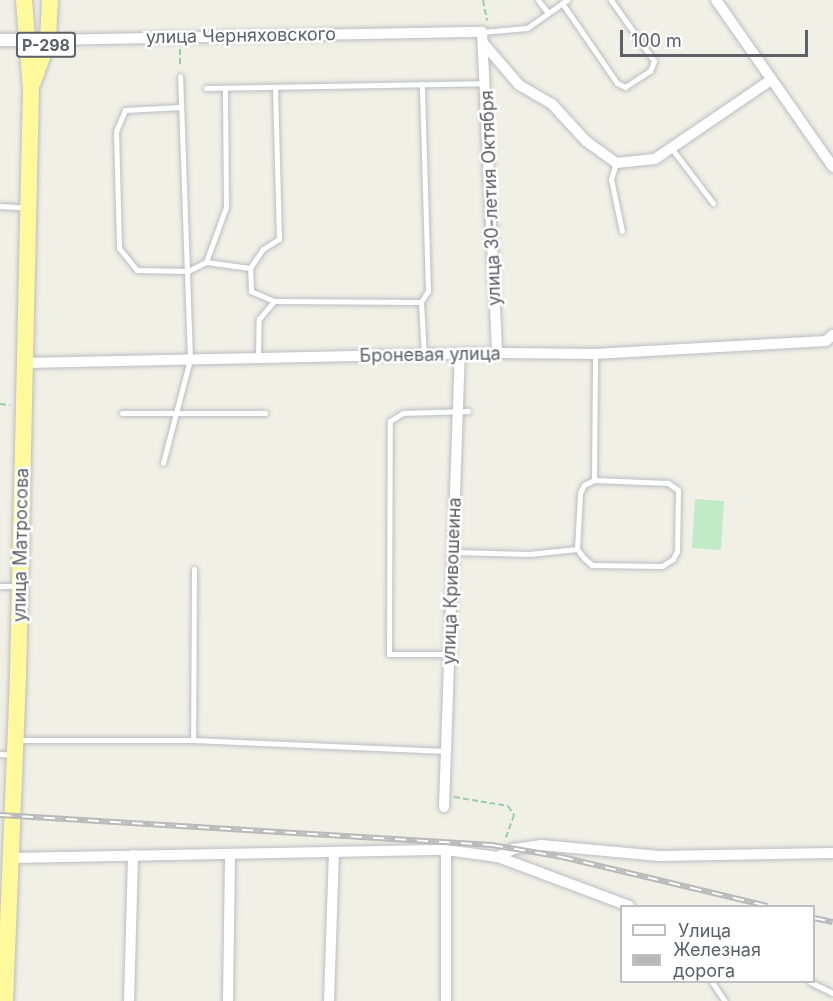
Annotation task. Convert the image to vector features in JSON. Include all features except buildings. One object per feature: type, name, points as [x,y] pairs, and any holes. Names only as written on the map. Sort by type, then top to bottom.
[{"type":"highway","name":"улица Матросова","points":[[5,1001],[11,858],[10,749],[19,586],[31,88],[24,0]]},
{"type":"highway","name":"улица Матросова","points":[[31,88],[48,39],[50,0]]},
{"type":"street","points":[[716,0],[833,167]]},
{"type":"street","name":"улица Черняховского","points":[[0,40],[482,32]]},
{"type":"street","name":"улица 30-летия Октября","points":[[482,32],[497,353]]},
{"type":"street","name":"улица 30-летия Октября","points":[[484,44],[519,86],[552,104],[586,141],[616,163]]},
{"type":"street","points":[[616,163],[636,164],[672,149],[771,80]]},
{"type":"street","name":"Броневая улица","points":[[25,363],[497,353],[595,354],[831,339]]},
{"type":"street","name":"улица Кривошеина","points":[[444,807],[453,552],[463,411],[460,355]]},
{"type":"street","points":[[498,857],[513,849],[541,845],[659,856],[833,853]]},
{"type":"street","points":[[11,858],[446,850],[498,857],[626,905]]},
{"type":"street","points":[[446,850],[446,1001]]},
{"type":"street","points":[[329,1001],[334,853]]},
{"type":"street","points":[[228,1001],[230,854]]},
{"type":"street","points":[[129,1001],[133,855]]},
{"type":"lane","points":[[538,0],[548,13]]},
{"type":"lane","points":[[482,32],[527,28],[564,2],[617,83],[625,87],[650,71],[654,61],[611,0]]},
{"type":"lane","points":[[163,464],[190,359],[180,76]]},
{"type":"lane","points":[[206,88],[486,83]]},
{"type":"lane","points":[[422,84],[428,291],[421,302],[424,356]]},
{"type":"lane","points":[[275,87],[279,239],[263,249],[250,268],[251,291],[274,301],[421,302]]},
{"type":"lane","points":[[206,262],[226,207],[225,88]]},
{"type":"lane","points":[[182,107],[124,110],[116,131],[119,248],[137,270],[188,271],[206,262],[250,268]]},
{"type":"lane","points":[[672,149],[713,203]]},
{"type":"lane","points":[[616,163],[611,179],[622,231]]},
{"type":"lane","points":[[0,206],[28,208]]},
{"type":"lane","points":[[258,358],[259,319],[274,301]]},
{"type":"lane","points":[[594,480],[595,354]]},
{"type":"lane","points":[[450,654],[389,654],[390,421],[403,413],[463,411]]},
{"type":"lane","points":[[122,413],[265,413]]},
{"type":"lane","points":[[594,480],[668,483],[678,490],[677,551],[662,566],[592,565],[577,549],[580,494],[584,485],[594,480]]},
{"type":"lane","points":[[453,552],[529,554],[577,549]]},
{"type":"lane","points":[[193,740],[194,569]]},
{"type":"lane","points":[[0,586],[19,586]]},
{"type":"lane","points":[[10,749],[193,740],[446,751]]},
{"type":"lane","points":[[713,983],[725,1001]]},
{"type":"lane","points":[[814,983],[833,993]]},
{"type":"path","points":[[482,32],[487,22],[483,0]]},
{"type":"path","points":[[179,37],[180,76]]},
{"type":"path","points":[[445,790],[459,800],[508,806],[514,814],[505,841],[498,843]]},
{"type":"green space","points":[[695,499],[724,501],[721,550],[692,548]]},
{"type":"railway","points":[[0,815],[492,845],[562,857],[763,905]]},
{"type":"railway","points":[[815,918],[833,922]]}]
